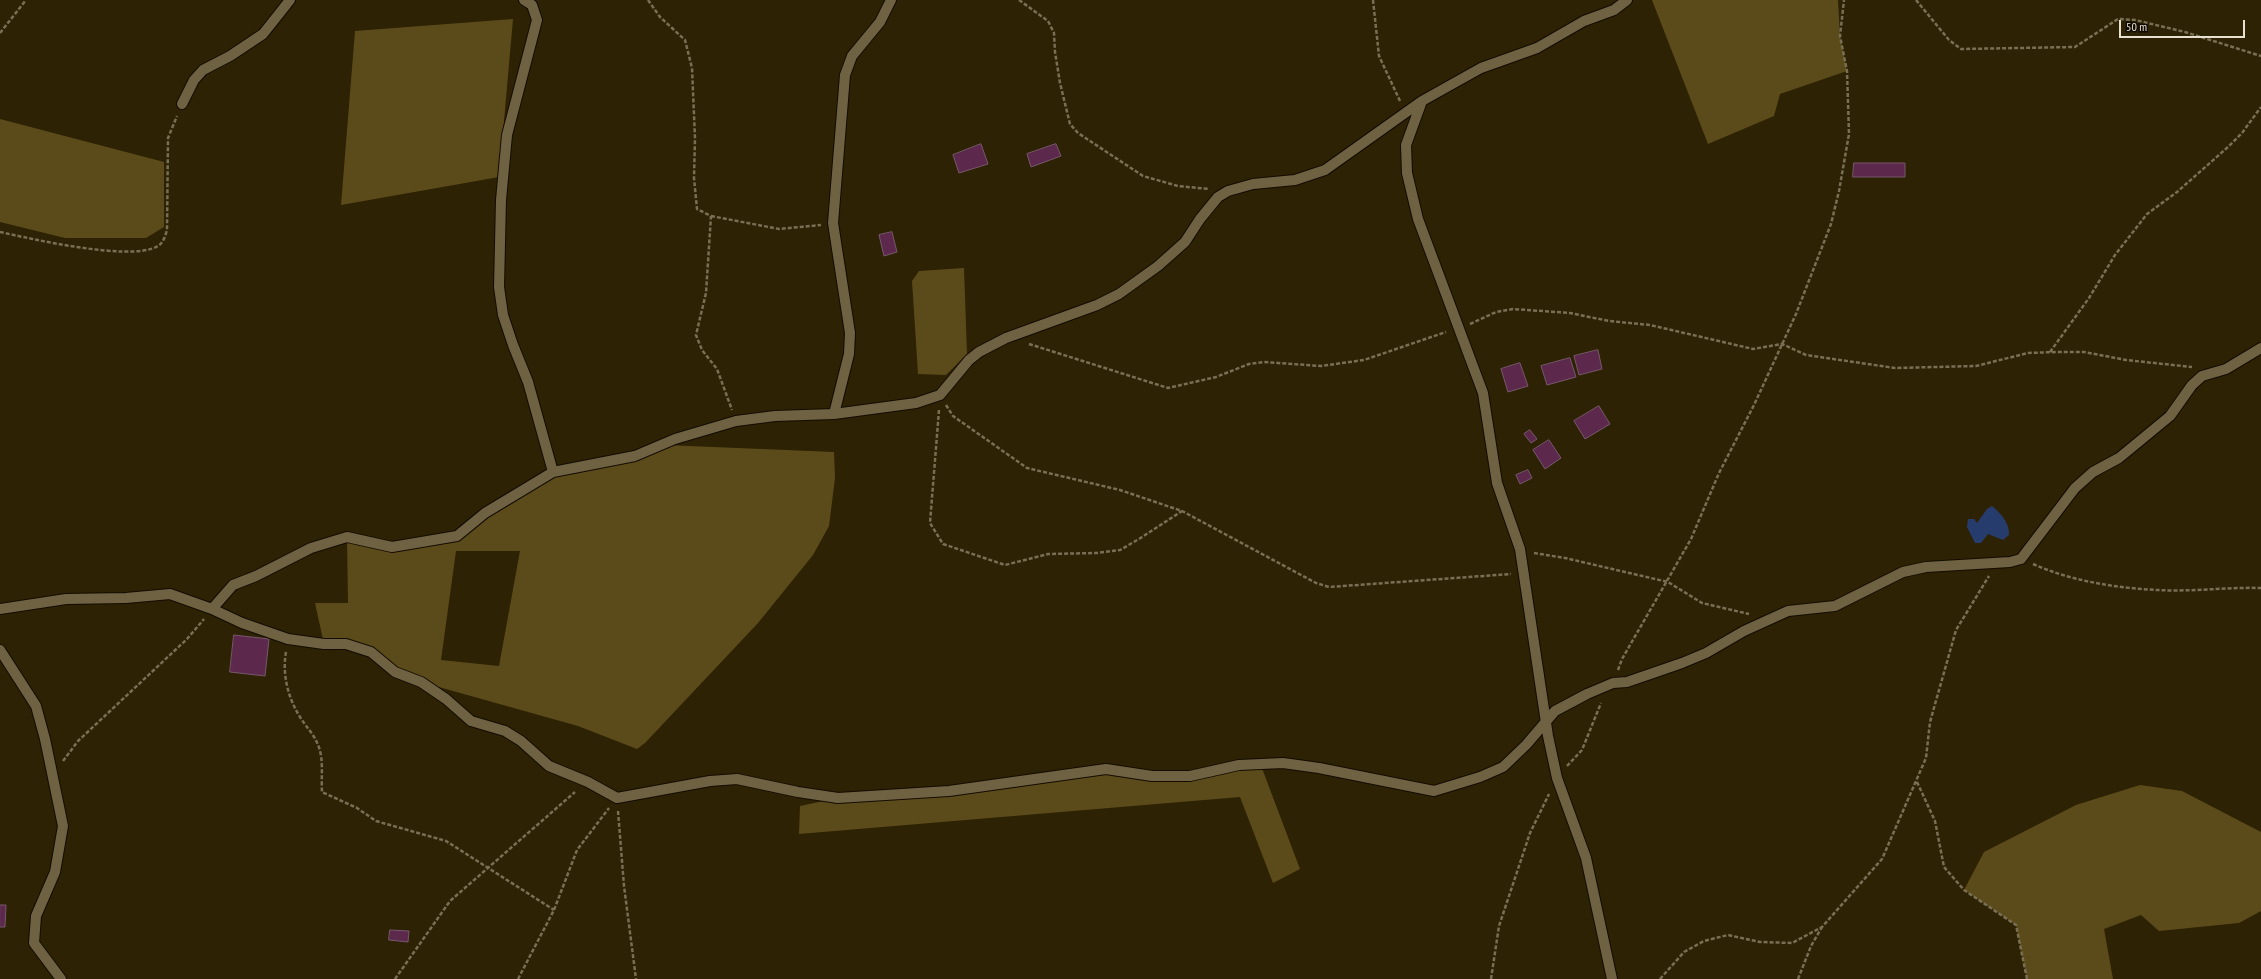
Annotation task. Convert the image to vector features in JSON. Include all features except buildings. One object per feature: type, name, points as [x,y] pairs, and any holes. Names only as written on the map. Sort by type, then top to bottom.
[{"type":"street","points":[[182,104],[194,80],[203,70],[230,56],[263,34],[290,0]]},
{"type":"street","points":[[524,0],[532,5],[537,20],[507,135],[500,200],[498,288],[503,315],[528,382],[553,472]]},
{"type":"street","points":[[834,414],[849,354],[850,333],[833,223],[845,75],[852,56],[880,22],[891,0]]},
{"type":"street","points":[[212,609],[233,585],[256,576],[311,548],[348,537],[392,547],[456,536],[485,513],[553,472],[635,456],[675,439],[736,422],[776,416],[834,414],[916,403],[940,395],[969,360],[1006,338],[1097,305],[1119,294],[1158,266],[1185,242],[1200,219],[1218,197],[1228,191],[1253,184],[1295,180],[1325,170],[1406,114],[1422,101],[1481,68],[1537,48],[1584,21],[1614,10],[1627,0]]},
{"type":"street","points":[[1422,101],[1406,145],[1407,173],[1418,219],[1483,394],[1497,483],[1520,549],[1545,721],[1557,778],[1586,858],[1612,979]]},
{"type":"street","points":[[0,609],[66,599],[126,598],[170,594],[212,609],[242,624],[288,639],[324,644],[346,644],[371,652],[395,672],[421,682],[471,721],[505,731],[521,741],[549,766],[588,782],[617,798],[710,781],[737,779],[798,792],[845,798],[949,792],[1106,769],[1152,776],[1190,776],[1238,765],[1283,763],[1319,768],[1434,791],[1480,777],[1503,767],[1526,745],[1555,711],[1613,683],[1626,682],[1706,654],[1744,631],[1777,616],[1788,612],[1835,606],[1903,572],[1926,567],[2010,562],[2021,559],[2075,488],[2093,472],[2119,458],[2170,416],[2192,385],[2209,374],[2226,369],[2261,348]]},
{"type":"street","points":[[0,650],[36,706],[63,826],[55,872],[36,916],[34,943],[61,979]]},
{"type":"street","points":[[52,968],[54,979]]},
{"type":"path","points":[[0,33],[26,0]]},
{"type":"path","points":[[648,0],[660,17],[685,40],[692,68],[695,138],[694,178],[697,208],[711,216],[779,229],[833,223]]},
{"type":"path","points":[[1019,0],[1048,21],[1054,33],[1055,52],[1060,83],[1070,124],[1078,133],[1143,176],[1178,186],[1228,191]]},
{"type":"path","points":[[1373,0],[1379,56],[1406,114]]},
{"type":"path","points":[[1491,979],[1499,926],[1530,833],[1557,778],[1582,750],[1599,707],[1613,683],[1622,659],[1668,582],[1691,539],[1719,473],[1754,405],[1796,314],[1830,224],[1845,159],[1849,134],[1847,72],[1840,36],[1844,0]]},
{"type":"path","points":[[1916,0],[1949,40],[1961,49],[1971,50],[2075,46],[2118,19],[2135,20],[2185,32],[2261,56]]},
{"type":"path","points":[[0,232],[58,245],[133,252],[156,247],[164,240],[167,230],[168,138],[182,104]]},
{"type":"path","points":[[2049,352],[2089,298],[2115,255],[2147,214],[2177,192],[2217,157],[2242,133],[2261,107]]},
{"type":"path","points":[[711,216],[706,292],[696,335],[702,350],[717,369],[736,422]]},
{"type":"path","points":[[1006,338],[1094,363],[1168,388],[1216,377],[1248,364],[1264,362],[1321,366],[1364,360],[1460,329],[1496,312],[1513,309],[1570,313],[1609,321],[1650,325],[1753,349],[1782,344],[1806,355],[1895,368],[1976,366],[2028,353],[2084,352],[2126,360],[2194,368],[2209,374]]},
{"type":"path","points":[[940,395],[930,523],[943,544],[1004,566],[1048,554],[1097,553],[1120,550],[1182,511]]},
{"type":"path","points":[[940,395],[953,416],[1027,468],[1120,490],[1182,511],[1316,583],[1329,587],[1524,573]]},
{"type":"path","points":[[1520,549],[1668,582],[1702,603],[1741,614],[1777,616]]},
{"type":"path","points":[[2021,559],[2056,574],[2098,583],[2151,590],[2261,588]]},
{"type":"path","points":[[1798,979],[1811,946],[1822,927],[1882,859],[1926,758],[1930,722],[1956,630],[1997,562]]},
{"type":"path","points":[[55,786],[63,760],[78,741],[187,639],[212,609]]},
{"type":"path","points":[[288,639],[283,667],[289,693],[300,717],[313,735],[319,747],[322,792],[332,798],[357,808],[376,821],[446,841],[486,868],[554,910]]},
{"type":"path","points":[[1917,781],[1935,821],[1944,867],[1964,890],[2016,925],[2027,979]]},
{"type":"path","points":[[395,979],[450,901],[561,802],[588,782]]},
{"type":"path","points":[[518,979],[554,910],[577,850],[617,798]]},
{"type":"path","points":[[617,798],[624,886],[636,979]]},
{"type":"path","points":[[1660,979],[1684,952],[1704,941],[1728,935],[1760,942],[1792,943],[1822,927]]},
{"type":"shaded area","points":[[1652,0],[1838,0],[1840,36],[1847,71],[1780,94],[1774,116],[1708,144]]},
{"type":"shaded area","points":[[513,19],[499,177],[341,205],[355,31]]},
{"type":"shaded area","points":[[0,119],[164,162],[164,227],[146,238],[65,238],[0,222]]},
{"type":"shaded area","points":[[964,268],[967,354],[946,375],[918,374],[912,281],[919,271]]},
{"type":"shaded area","points":[[665,445],[834,452],[835,478],[829,526],[813,555],[758,623],[645,743],[637,749],[578,726],[421,682],[371,652],[324,644],[315,603],[348,603],[347,537],[392,547],[456,536],[545,476]],"holes":[[[456,551],[520,551],[499,666],[441,660]]]},
{"type":"shaded area","points":[[1260,763],[1300,869],[1273,883],[1240,797],[799,834],[800,806],[838,798],[1106,769],[1152,776]]},
{"type":"shaded area","points":[[2140,785],[2182,791],[2261,832],[2261,911],[2239,923],[2159,931],[2141,915],[2104,929],[2113,979],[2027,979],[2016,925],[1964,890],[1984,852],[2076,805]]},
{"type":"water","points":[[1992,506],[2004,519],[2008,527],[2009,535],[2003,540],[1988,534],[1981,543],[1975,543],[1967,527],[1968,519],[1974,519],[1977,523],[1987,509]]}]
